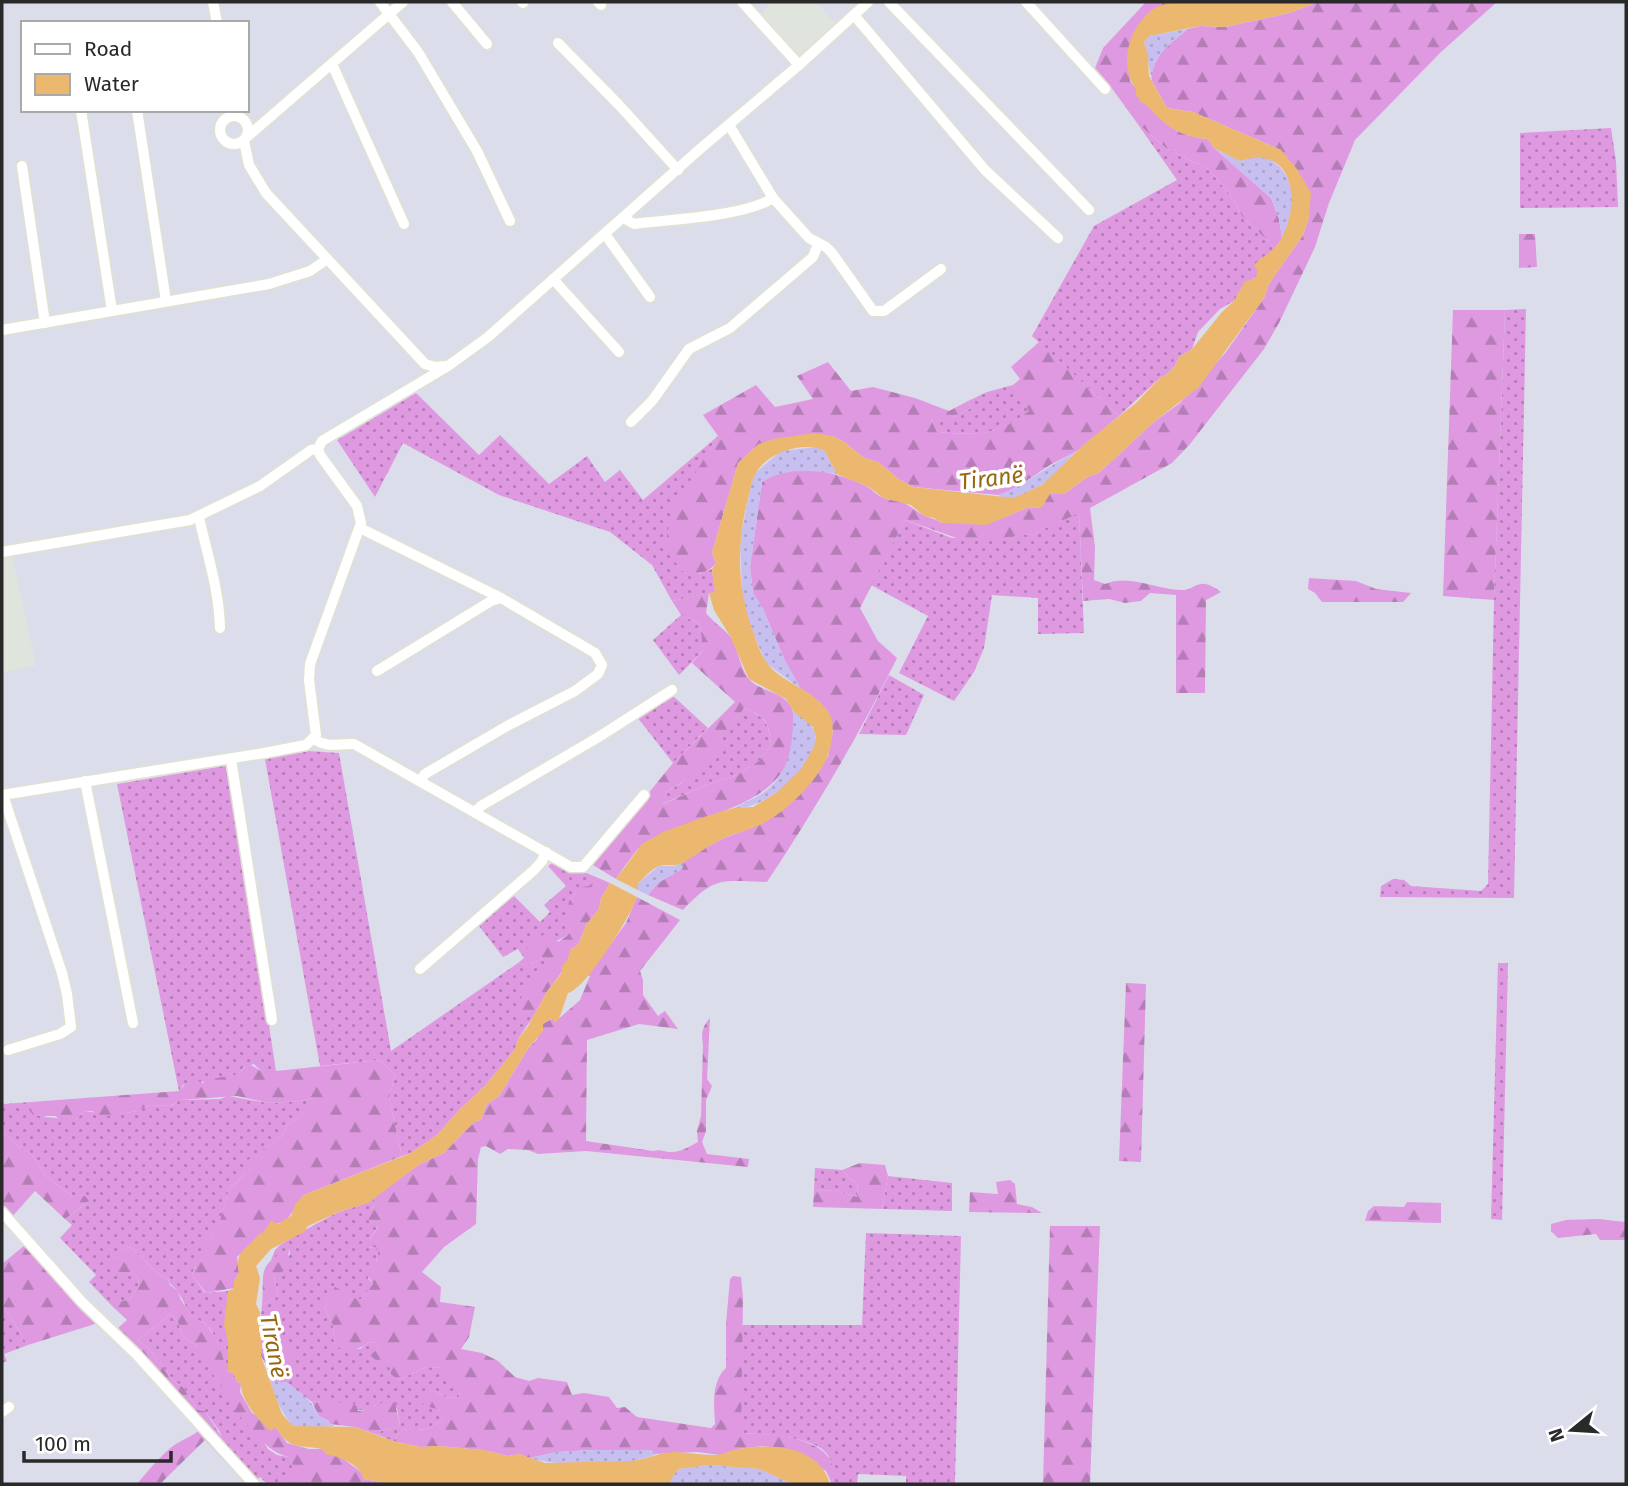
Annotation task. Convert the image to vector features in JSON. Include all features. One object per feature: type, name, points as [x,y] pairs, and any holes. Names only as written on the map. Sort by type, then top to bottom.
[{"type":"street","points":[[213,2],[217,21]]},
{"type":"street","points":[[380,2],[391,13],[418,52],[477,150],[510,220]]},
{"type":"street","points":[[231,144],[245,139],[403,2]]},
{"type":"street","points":[[452,2],[486,44]]},
{"type":"street","points":[[742,2],[799,65]]},
{"type":"street","points":[[2,552],[169,525],[199,517],[251,491],[311,450],[318,449],[325,439],[448,366],[488,337],[868,2]]},
{"type":"street","points":[[889,2],[1089,210]]},
{"type":"street","points":[[1026,2],[1105,89]]},
{"type":"street","points":[[854,15],[985,170],[1058,238]]},
{"type":"street","points":[[558,43],[619,105],[677,170]]},
{"type":"street","points":[[332,64],[404,224]]},
{"type":"street","points":[[81,112],[112,311]]},
{"type":"street","points":[[137,112],[166,301]]},
{"type":"street","points":[[228,112],[222,123],[221,136],[249,165],[266,193],[418,356],[430,366],[448,366]]},
{"type":"street","points":[[222,123],[229,117],[241,117],[259,123],[268,118]]},
{"type":"street","points":[[241,117],[249,165]]},
{"type":"street","points":[[729,125],[773,198],[809,238],[832,253],[869,307],[878,312],[884,311],[940,269]]},
{"type":"street","points":[[22,166],[45,323]]},
{"type":"street","points":[[624,218],[634,224],[741,210],[761,205],[773,198]]},
{"type":"street","points":[[606,234],[650,297]]},
{"type":"street","points":[[631,422],[652,401],[690,349],[730,328],[813,257],[818,244]]},
{"type":"street","points":[[2,330],[269,284],[310,271],[326,260]]},
{"type":"street","points":[[553,279],[619,352]]},
{"type":"street","points":[[413,387],[422,376],[418,356]]},
{"type":"street","points":[[8,1050],[60,1034],[71,1027],[62,973],[2,795],[231,759],[306,745],[314,739],[316,731],[309,680],[310,664],[360,528],[361,517],[357,506],[318,449]]},
{"type":"street","points":[[199,517],[214,575],[220,628]]},
{"type":"street","points":[[360,528],[501,598],[595,653],[600,659],[601,670],[575,691],[507,726],[425,774],[420,781]]},
{"type":"street","points":[[377,671],[491,601],[501,598]]},
{"type":"street","points":[[475,812],[672,690]]},
{"type":"street","points":[[314,739],[330,747],[354,744],[571,867],[583,867],[644,795]]},
{"type":"street","points":[[231,759],[272,1020]]},
{"type":"street","points":[[85,781],[133,1023]]},
{"type":"street","points":[[420,968],[534,870],[542,861],[545,852]]},
{"type":"street","points":[[2,1212],[82,1302],[137,1355],[254,1484]]},
{"type":"shaded area","points":[[772,2],[816,2],[836,24],[796,58],[759,16]]},
{"type":"shaded area","points":[[12,554],[36,665],[2,673],[2,555]]},
{"type":"green space","points":[[1146,2],[1184,2],[1155,10],[1146,18],[1140,27],[1130,81],[1162,120],[1181,133],[1208,139],[1214,148],[1271,198],[1279,219],[1282,238],[1275,248],[1242,216],[1231,196],[1209,170],[1166,148],[1137,123],[1095,68],[1103,48]]},
{"type":"green space","points":[[1319,2],[1497,2],[1441,52],[1355,140],[1329,203],[1315,247],[1279,323],[1264,349],[1190,444],[1172,463],[1090,508],[1095,547],[1094,580],[1105,584],[1134,581],[1175,590],[1204,584],[1221,592],[1206,600],[1205,693],[1176,693],[1176,595],[1150,593],[1141,601],[1125,603],[1109,599],[1083,601],[1079,513],[1033,534],[968,542],[905,520],[860,608],[878,641],[897,658],[836,772],[767,882],[720,882],[704,891],[683,910],[648,895],[658,883],[682,869],[684,862],[695,853],[743,831],[828,757],[833,731],[820,702],[801,689],[753,593],[750,567],[762,482],[774,476],[800,470],[841,476],[868,487],[881,497],[903,502],[942,523],[1002,518],[1027,508],[1042,507],[1049,494],[1064,494],[1086,478],[1100,472],[1155,421],[1180,403],[1226,352],[1264,298],[1269,284],[1303,235],[1309,218],[1281,150],[1193,112],[1167,108],[1152,81],[1151,71],[1163,49],[1188,29],[1200,26],[1225,27],[1289,13]]},
{"type":"green space","points":[[1137,123],[1166,148],[1209,170],[1231,196],[1242,216],[1275,248],[1270,255],[1260,259],[1257,276],[1242,287],[1234,301],[1220,309],[1198,332],[1192,349],[1179,357],[1166,375],[1119,416],[1032,336],[1094,226],[1177,180]]},
{"type":"green space","points":[[1611,128],[1618,207],[1520,208],[1520,133]]},
{"type":"green space","points":[[1519,234],[1535,234],[1537,267],[1519,268]]},
{"type":"green space","points":[[1526,309],[1514,898],[1380,897],[1381,886],[1393,879],[1404,880],[1411,886],[1481,891],[1488,884],[1494,600],[1505,310]]},
{"type":"green space","points":[[1453,310],[1505,310],[1494,600],[1443,596]]},
{"type":"green space","points":[[1039,342],[1119,416],[1077,451],[1014,489],[998,495],[914,487],[900,480],[878,462],[864,458],[843,441],[832,436],[759,444],[738,463],[712,553],[716,563],[700,573],[681,571],[665,545],[672,511],[718,436],[703,415],[756,385],[775,407],[813,399],[797,376],[828,362],[851,391],[873,387],[915,398],[949,411],[968,401],[971,408],[952,418],[931,419],[937,432],[975,434],[1006,426],[1029,411],[1013,385],[1020,379],[1011,367]]},
{"type":"green space","points":[[1013,385],[1030,411],[1007,426],[975,434],[937,432],[931,418],[952,418],[971,408],[968,401],[987,392]]},
{"type":"green space","points":[[416,393],[479,455],[500,435],[549,484],[587,456],[605,482],[620,470],[643,500],[718,436],[697,472],[699,574],[712,569],[715,592],[672,601],[652,565],[610,532],[499,495],[403,443],[375,497],[337,440]]},
{"type":"green space","points":[[1079,512],[1084,633],[1038,634],[1038,598],[992,595],[984,648],[974,672],[954,701],[899,673],[928,616],[871,585],[905,520],[952,538],[1033,534]]},
{"type":"green space","points":[[1309,578],[1356,581],[1376,589],[1411,593],[1403,602],[1322,602],[1308,589]]},
{"type":"green space","points":[[709,593],[706,613],[732,640],[748,678],[758,686],[782,697],[791,707],[793,733],[789,758],[777,778],[760,793],[738,805],[646,842],[634,853],[616,879],[593,865],[595,859],[673,763],[735,702],[692,663],[703,651],[700,624],[681,615],[672,601]],"holes":[[[744,708],[765,721],[770,737],[771,745],[759,761],[735,776],[711,783],[663,804],[666,792],[697,772],[722,746],[720,737],[728,733]]]},
{"type":"green space","points":[[681,615],[700,624],[703,651],[679,675],[653,640]]},
{"type":"green space","points":[[889,675],[924,695],[906,735],[859,734]]},
{"type":"green space","points":[[671,694],[708,728],[673,763],[637,717]]},
{"type":"green space","points":[[744,708],[762,718],[769,731],[771,745],[759,761],[735,776],[662,804],[666,792],[683,782],[720,737],[728,732]]},
{"type":"green space","points":[[308,751],[339,753],[391,1051],[518,963],[527,966],[543,958],[546,963],[545,972],[536,982],[522,1017],[533,1017],[518,1039],[515,1049],[485,1086],[437,1135],[402,1156],[389,1098],[395,1075],[380,1060],[320,1066],[265,759]]},
{"type":"green space","points":[[229,765],[276,1071],[261,1071],[254,1064],[244,1067],[239,1074],[231,1077],[183,1085],[179,1091],[117,784]]},
{"type":"green space","points":[[555,861],[589,874],[595,885],[576,893],[569,901],[572,926],[568,935],[524,958],[518,949],[503,957],[479,926],[513,895],[540,922],[550,912],[544,905],[566,886],[548,866]]},
{"type":"green space","points":[[589,874],[610,883],[601,898],[599,909],[586,925],[578,945],[571,949],[562,972],[533,1017],[522,1017],[516,1009],[524,992],[543,973],[545,964],[543,958],[527,966],[518,963],[524,958],[529,944],[551,930],[558,942],[568,935],[572,926],[567,920],[569,901],[577,888],[594,885]]},
{"type":"green space","points":[[637,897],[680,920],[640,971],[643,995],[658,1016],[665,1011],[678,1029],[639,1024],[587,1040],[586,1141],[670,1152],[698,1142],[702,1034],[710,1018],[707,1079],[712,1086],[706,1100],[706,1131],[702,1142],[707,1154],[749,1159],[748,1167],[586,1151],[538,1154],[528,1150],[508,1149],[500,1154],[486,1146],[481,1147],[478,1159],[476,1224],[444,1247],[422,1272],[441,1287],[440,1302],[475,1307],[469,1337],[461,1349],[482,1353],[498,1361],[515,1377],[529,1381],[538,1378],[567,1382],[572,1395],[584,1393],[609,1397],[617,1408],[625,1407],[637,1417],[711,1428],[715,1424],[716,1387],[726,1368],[730,1279],[733,1276],[741,1277],[741,1433],[795,1439],[820,1449],[829,1457],[833,1468],[832,1484],[826,1471],[792,1450],[762,1446],[720,1455],[697,1452],[656,1454],[650,1450],[593,1450],[557,1452],[530,1458],[483,1450],[420,1447],[393,1441],[403,1429],[424,1429],[443,1419],[441,1410],[418,1401],[424,1393],[434,1391],[448,1398],[459,1397],[460,1390],[443,1377],[442,1368],[426,1367],[398,1380],[391,1374],[389,1364],[380,1364],[370,1355],[379,1348],[376,1343],[369,1342],[353,1350],[335,1346],[333,1326],[324,1306],[335,1287],[361,1299],[373,1284],[364,1270],[376,1263],[378,1251],[375,1247],[368,1248],[369,1241],[378,1227],[367,1216],[375,1204],[374,1197],[420,1164],[444,1153],[467,1129],[481,1120],[487,1104],[499,1096],[527,1050],[537,1039],[543,1024],[553,1018],[555,1022],[580,1000],[588,976],[626,923]]},
{"type":"green space","points":[[1498,963],[1508,963],[1502,1220],[1491,1219]]},
{"type":"green space","points":[[1126,983],[1146,984],[1141,1162],[1119,1161]]},
{"type":"green space","points":[[380,1060],[395,1075],[389,1098],[402,1156],[304,1195],[286,1221],[268,1226],[263,1234],[237,1257],[239,1273],[234,1281],[234,1288],[206,1293],[192,1275],[199,1256],[206,1250],[205,1241],[211,1238],[214,1228],[219,1224],[229,1189],[252,1168],[248,1160],[281,1137],[288,1124],[303,1115],[314,1098],[268,1103],[237,1096],[181,1100],[170,1106],[149,1105],[138,1111],[102,1117],[92,1111],[85,1111],[75,1120],[64,1122],[55,1116],[34,1116],[29,1110],[31,1102],[179,1091],[190,1082],[203,1083],[206,1080],[239,1074],[248,1063],[261,1071],[276,1071]]},
{"type":"green space","points":[[228,1096],[268,1103],[315,1098],[303,1115],[288,1124],[281,1137],[249,1160],[252,1168],[229,1189],[219,1225],[193,1271],[192,1275],[205,1293],[228,1291],[228,1371],[210,1329],[192,1316],[168,1279],[130,1247],[121,1250],[114,1272],[129,1272],[138,1277],[139,1286],[129,1300],[118,1301],[113,1307],[89,1282],[96,1275],[60,1238],[72,1225],[65,1219],[88,1202],[85,1196],[72,1196],[46,1176],[32,1155],[2,1131],[2,1102],[31,1102],[29,1110],[46,1117],[75,1120],[85,1111],[111,1115],[138,1111],[149,1105],[171,1106],[180,1100],[220,1099]]},
{"type":"green space","points":[[2,1131],[32,1155],[46,1176],[57,1185],[72,1196],[85,1196],[89,1201],[65,1219],[35,1191],[11,1218],[2,1207]]},
{"type":"green space","points":[[860,1163],[885,1165],[888,1176],[882,1209],[813,1207],[814,1191],[835,1190],[857,1197],[858,1183],[842,1170]]},
{"type":"green space","points":[[815,1168],[842,1170],[858,1183],[857,1197],[835,1190],[814,1191]]},
{"type":"green space","points":[[888,1176],[952,1183],[952,1211],[882,1209]]},
{"type":"green space","points":[[1010,1180],[1015,1184],[1017,1204],[1032,1207],[1042,1213],[969,1212],[970,1192],[998,1194],[996,1182]]},
{"type":"green space","points":[[374,1197],[375,1204],[370,1221],[378,1226],[369,1241],[369,1248],[375,1247],[378,1250],[376,1263],[368,1278],[373,1284],[361,1299],[356,1300],[335,1288],[324,1306],[333,1326],[335,1346],[360,1349],[369,1342],[376,1343],[379,1348],[371,1355],[389,1364],[398,1380],[426,1367],[442,1368],[460,1390],[459,1397],[448,1398],[434,1391],[428,1407],[442,1410],[443,1419],[424,1429],[403,1429],[393,1441],[378,1435],[381,1431],[400,1426],[397,1408],[375,1405],[360,1410],[329,1402],[312,1402],[286,1382],[290,1376],[279,1364],[285,1343],[273,1345],[267,1341],[269,1332],[260,1327],[262,1305],[278,1296],[274,1276],[290,1254],[289,1249],[271,1260],[275,1250],[324,1219]]},
{"type":"green space","points":[[1407,1202],[1441,1203],[1441,1223],[1365,1221],[1368,1211],[1374,1206],[1404,1207]]},
{"type":"green space","points":[[1566,1220],[1626,1222],[1626,1240],[1600,1240],[1596,1234],[1558,1238],[1551,1231],[1551,1224]]},
{"type":"green space","points":[[1050,1226],[1100,1226],[1090,1484],[1043,1484]]},
{"type":"green space","points":[[866,1233],[961,1236],[955,1484],[906,1484],[906,1476],[858,1474],[857,1484],[832,1484],[832,1465],[822,1449],[794,1438],[741,1433],[741,1325],[862,1325]]},
{"type":"green space","points":[[25,1245],[98,1323],[28,1345],[2,1304],[2,1264]]},
{"type":"green space","points":[[130,1247],[168,1279],[192,1316],[207,1325],[215,1337],[228,1371],[241,1383],[240,1392],[252,1413],[275,1426],[287,1443],[309,1449],[322,1449],[328,1455],[337,1454],[362,1473],[364,1479],[392,1484],[285,1484],[296,1471],[289,1457],[272,1450],[233,1410],[232,1398],[218,1383],[197,1346],[183,1336],[178,1322],[171,1314],[138,1340],[149,1349],[173,1380],[183,1387],[198,1410],[205,1411],[223,1439],[220,1439],[117,1329],[127,1320],[113,1307],[118,1301],[129,1300],[139,1286],[138,1277],[129,1272],[114,1272],[114,1264],[121,1250]]},
{"type":"green space","points":[[289,1249],[287,1269],[274,1276],[278,1296],[262,1305],[266,1266]]},
{"type":"green space","points":[[2,1304],[28,1345],[4,1354],[7,1361],[2,1363]]},
{"type":"green space","points":[[171,1314],[178,1322],[183,1336],[204,1355],[218,1383],[233,1398],[241,1417],[268,1449],[277,1455],[289,1457],[297,1471],[285,1484],[267,1484],[260,1477],[257,1479],[220,1439],[220,1432],[205,1411],[198,1410],[183,1387],[173,1380],[149,1349],[138,1340]]},
{"type":"green space","points":[[260,1327],[269,1332],[267,1341],[273,1344],[293,1343],[292,1356],[281,1359],[279,1364],[290,1376],[286,1382],[275,1380],[261,1356]]},
{"type":"green space","points":[[394,1398],[400,1426],[381,1431],[378,1435],[355,1427],[330,1424],[319,1416],[312,1402],[332,1400],[340,1403],[349,1399],[358,1411],[361,1411]]},
{"type":"green space","points":[[202,1428],[251,1484],[246,1484],[205,1440],[160,1484],[137,1484],[168,1450]]},
{"type":"sand","points":[[1188,29],[1158,58],[1152,81],[1144,42],[1148,36]]},
{"type":"sand","points":[[1214,148],[1240,161],[1261,156],[1281,168],[1293,197],[1291,213],[1282,238],[1279,219],[1271,198]]},
{"type":"sand","points":[[817,447],[824,450],[837,474],[789,472],[762,482],[750,567],[753,593],[801,689],[766,663],[757,642],[742,593],[740,540],[753,475],[781,451]]},
{"type":"sand","points":[[1077,451],[1052,476],[1030,492],[1019,497],[998,495],[1018,485]]},
{"type":"sand","points":[[793,711],[814,730],[815,746],[809,759],[788,784],[774,794],[746,807],[734,808],[764,792],[782,772],[790,753]]},
{"type":"sand","points":[[684,862],[682,869],[658,883],[648,895],[638,890],[638,883],[659,866],[675,866]]},
{"type":"sand","points":[[267,1369],[275,1380],[286,1382],[301,1393],[319,1416],[334,1426],[293,1426],[280,1406]]},
{"type":"sand","points":[[650,1450],[656,1454],[629,1461],[593,1464],[557,1463],[530,1458],[557,1452]]},
{"type":"sand","points":[[710,1465],[760,1469],[792,1484],[664,1484],[669,1482],[678,1469]]},
{"type":"water","points":[[1184,2],[1319,2],[1289,13],[1225,27],[1200,26],[1149,36],[1144,42],[1149,76],[1167,108],[1193,112],[1281,150],[1297,169],[1311,193],[1309,218],[1303,235],[1269,284],[1264,298],[1199,387],[1155,421],[1100,472],[1086,478],[1064,494],[1050,494],[1042,507],[1027,508],[986,525],[942,523],[924,516],[911,505],[883,498],[869,487],[837,474],[824,450],[793,448],[765,462],[753,479],[741,533],[740,567],[744,601],[758,645],[767,663],[782,677],[818,700],[831,717],[832,738],[827,758],[807,788],[770,819],[720,840],[681,864],[656,867],[638,883],[638,890],[616,879],[642,844],[663,832],[734,808],[753,807],[776,793],[801,769],[814,747],[816,737],[813,727],[793,711],[786,699],[749,679],[730,636],[714,610],[709,593],[715,592],[712,569],[716,563],[712,553],[738,463],[759,444],[773,439],[814,433],[843,441],[864,458],[878,462],[900,480],[914,487],[1014,498],[1042,485],[1089,440],[1166,375],[1179,357],[1192,349],[1234,301],[1245,281],[1256,276],[1258,272],[1254,265],[1278,244],[1291,209],[1288,179],[1282,168],[1272,160],[1258,158],[1240,161],[1214,148],[1208,139],[1174,129],[1140,102],[1136,94],[1127,58],[1137,26],[1156,8]]},
{"type":"water","points":[[610,883],[637,897],[626,920],[596,966],[576,989],[568,993],[559,1019],[555,1022],[552,1018],[543,1024],[543,1031],[527,1050],[499,1096],[487,1104],[481,1120],[467,1129],[444,1153],[420,1164],[368,1203],[341,1211],[308,1226],[304,1232],[271,1249],[256,1266],[260,1278],[256,1304],[260,1312],[261,1356],[282,1414],[293,1426],[355,1427],[393,1441],[420,1447],[483,1450],[508,1456],[519,1454],[545,1463],[630,1461],[673,1452],[717,1455],[751,1447],[779,1447],[793,1450],[816,1462],[830,1484],[792,1484],[760,1469],[710,1465],[678,1469],[669,1483],[664,1484],[392,1484],[364,1479],[354,1466],[344,1459],[328,1455],[322,1449],[290,1443],[275,1427],[271,1431],[256,1416],[247,1403],[241,1383],[228,1371],[228,1342],[224,1324],[228,1291],[234,1288],[234,1281],[239,1273],[240,1255],[263,1233],[271,1221],[278,1224],[291,1216],[296,1203],[304,1195],[411,1153],[437,1135],[485,1086],[515,1049],[518,1039],[548,990],[562,973],[561,967],[568,959],[571,949],[578,945],[586,925],[599,909],[601,898]]},
{"type":"water label","name":"Tiranë","points":[[991,478]]},
{"type":"water label","name":"Tiranë","points":[[274,1346]]}]
